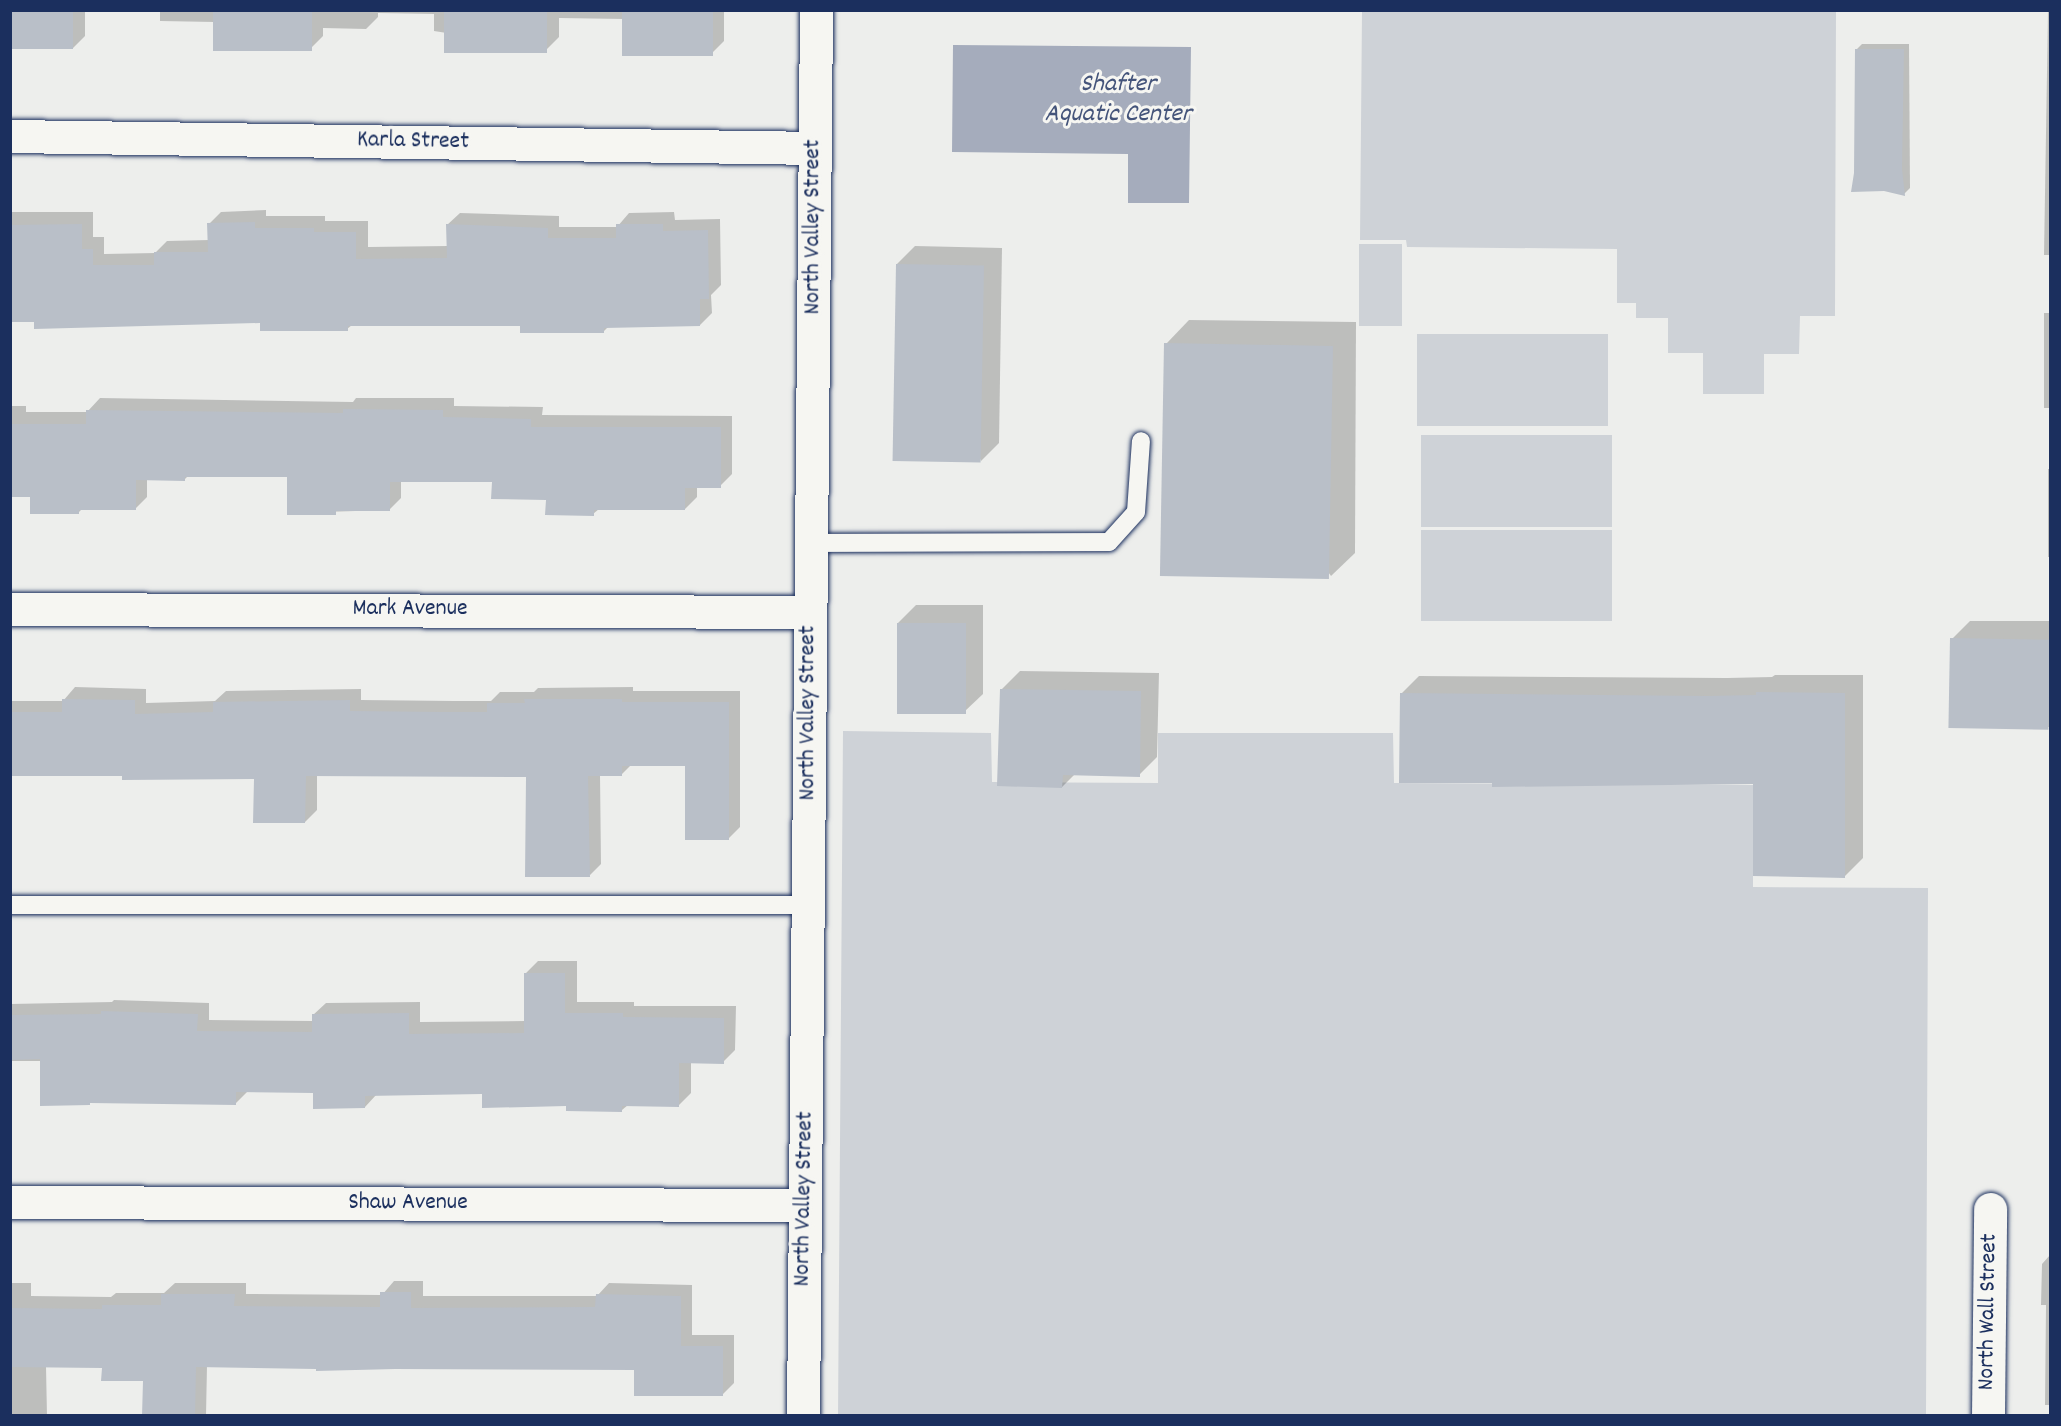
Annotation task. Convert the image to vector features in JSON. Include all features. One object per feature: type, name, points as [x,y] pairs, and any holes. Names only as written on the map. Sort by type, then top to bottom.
[{"type":"street","name":"North Valley Street","points":[[804,1416],[816,10]]},
{"type":"street","name":"Karla Street","points":[[10,136],[814,148]]},
{"type":"street","name":"Mark Avenue","points":[[10,609],[810,612]]},
{"type":"street","name":"Shaw Avenue","points":[[10,1202],[805,1205]]},
{"type":"street","name":"North Wall Street","points":[[1988,1416],[1990,1209]]},
{"type":"lane","points":[[811,543],[1109,542],[1136,512],[1141,441]]},
{"type":"lane","points":[[10,905],[808,905]]},
{"type":"shaded area","points":[[1362,11],[1836,11],[1835,316],[1800,316],[1799,354],[1764,354],[1764,394],[1703,394],[1703,353],[1668,353],[1668,318],[1636,318],[1636,303],[1617,303],[1617,249],[1407,247],[1406,240],[1360,240]]},
{"type":"shaded area","points":[[1359,244],[1402,244],[1402,326],[1359,326]]},
{"type":"shaded area","points":[[1417,334],[1608,334],[1608,426],[1417,426]]},
{"type":"shaded area","points":[[1421,435],[1612,435],[1612,527],[1421,527]]},
{"type":"shaded area","points":[[1421,530],[1612,530],[1612,621],[1421,621]]},
{"type":"shaded area","points":[[843,731],[991,733],[992,782],[1158,783],[1158,733],[1393,733],[1394,783],[1753,785],[1753,887],[1928,888],[1926,1415],[838,1416]]},
{"type":"water","name":"Shafter Aquatic Center","points":[[953,45],[1191,47],[1189,203],[1128,203],[1128,154],[952,152]]},
{"type":"building","points":[[10,10],[73,10],[73,49],[10,49]]},
{"type":"building","points":[[213,10],[312,10],[312,51],[213,51]]},
{"type":"building","points":[[444,10],[547,10],[547,53],[444,53]]},
{"type":"building","points":[[622,10],[713,10],[713,56],[622,56]]},
{"type":"building","points":[[1855,49],[1904,49],[1902,169],[1905,196],[1884,191],[1851,192],[1854,173]]},
{"type":"building","points":[[255,222],[255,228],[314,228],[314,232],[356,232],[356,259],[447,258],[446,224],[548,228],[548,238],[616,238],[616,224],[663,224],[663,231],[708,230],[709,299],[700,299],[700,326],[604,328],[604,333],[520,333],[520,326],[348,326],[348,331],[260,331],[260,323],[34,329],[34,322],[10,322],[10,225],[82,224],[82,249],[93,249],[93,265],[154,265],[154,252],[208,252],[207,223]]},
{"type":"building","points":[[896,264],[984,266],[981,463],[893,461]]},
{"type":"building","points":[[1164,343],[1333,346],[1329,579],[1160,576]]},
{"type":"building","points":[[343,409],[443,410],[443,417],[531,419],[531,427],[721,427],[721,488],[685,488],[685,510],[594,510],[594,516],[545,515],[546,500],[491,499],[492,482],[390,482],[390,511],[336,511],[336,515],[287,515],[287,477],[185,477],[185,481],[136,480],[136,510],[79,510],[79,514],[30,514],[30,497],[10,497],[10,424],[86,424],[86,410],[343,413]]},
{"type":"building","points":[[897,623],[966,623],[966,714],[897,714]]},
{"type":"building","points":[[1950,638],[2050,640],[2048,730],[1948,728]]},
{"type":"building","points":[[1000,689],[1141,691],[1140,777],[1063,775],[1062,788],[997,786]]},
{"type":"building","points":[[1756,692],[1845,693],[1845,878],[1753,876],[1753,784],[1492,787],[1492,783],[1399,783],[1400,693],[1708,696],[1756,695]]},
{"type":"building","points":[[62,699],[135,700],[135,714],[213,712],[213,702],[350,700],[350,711],[487,712],[487,703],[525,703],[524,699],[729,702],[729,840],[685,840],[685,766],[622,766],[622,776],[588,776],[590,877],[525,877],[526,777],[306,776],[305,823],[253,823],[254,779],[122,780],[122,776],[10,776],[10,712],[62,712]]},
{"type":"building","points":[[524,973],[565,973],[565,1013],[623,1013],[623,1017],[724,1018],[724,1064],[679,1063],[679,1107],[622,1106],[622,1112],[566,1111],[566,1106],[482,1108],[482,1094],[365,1096],[365,1108],[313,1109],[313,1093],[236,1092],[236,1105],[90,1103],[90,1105],[40,1106],[40,1059],[10,1060],[10,1015],[101,1014],[101,1011],[198,1014],[197,1031],[312,1032],[312,1014],[409,1013],[409,1034],[524,1033]]},
{"type":"building","points":[[380,1292],[411,1292],[411,1308],[595,1307],[596,1294],[681,1296],[681,1346],[723,1346],[723,1396],[634,1396],[634,1370],[316,1371],[316,1369],[196,1367],[195,1416],[142,1416],[143,1381],[101,1381],[102,1368],[10,1367],[10,1308],[102,1309],[102,1305],[161,1305],[161,1294],[235,1294],[234,1306],[380,1307]]}]
